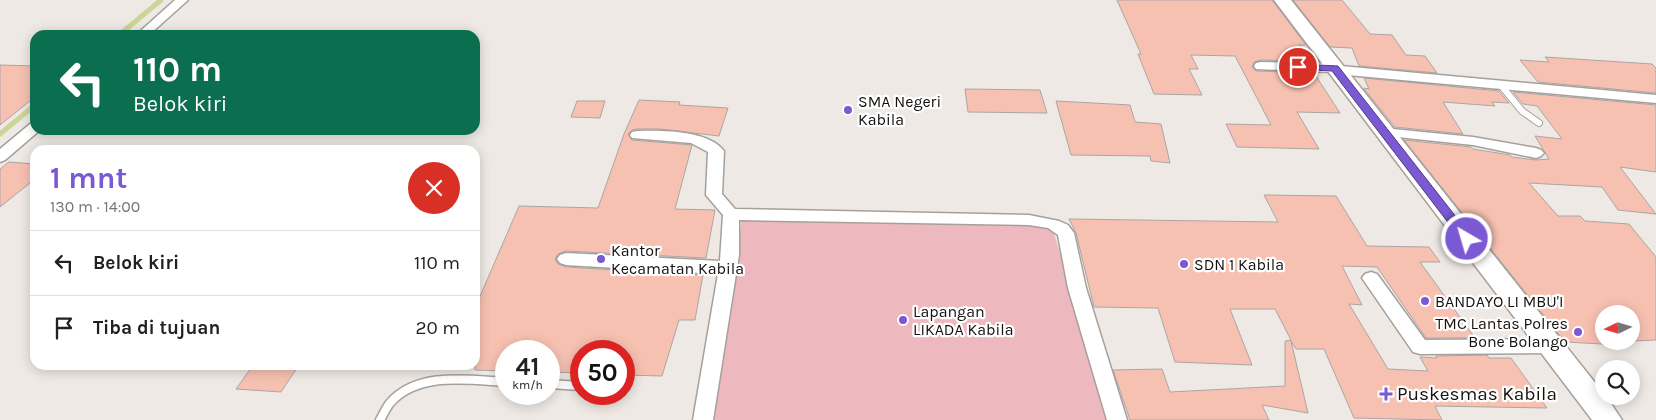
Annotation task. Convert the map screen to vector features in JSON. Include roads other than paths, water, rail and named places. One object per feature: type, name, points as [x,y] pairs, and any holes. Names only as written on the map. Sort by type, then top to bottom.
[{"type":"main road","points":[[1282,0],[1608,420]]},
{"type":"street","points":[[148,30],[182,0]]},
{"type":"street","points":[[1261,66],[1335,69],[1656,99]]},
{"type":"street","points":[[0,157],[30,131]]},
{"type":"street","points":[[1383,132],[1473,141],[1536,152]]},
{"type":"street","points":[[637,135],[658,134],[708,143],[714,146],[716,151],[714,195],[730,214],[728,268],[703,420]]},
{"type":"street","points":[[730,214],[990,212],[1052,223],[1060,227],[1066,233],[1077,288],[1117,420]]},
{"type":"street","points":[[566,260],[728,268]]},
{"type":"street","points":[[1372,278],[1420,347],[1551,346]]},
{"type":"lane","points":[[1500,84],[1522,111],[1538,123]]},
{"type":"lane","points":[[380,420],[385,409],[399,395],[410,387],[424,381],[495,382]]},
{"type":"waterway","points":[[125,30],[161,0]]},
{"type":"waterway","points":[[0,134],[30,109]]},
{"type":"place","name":"SMA Negeri Kabila","points":[[848,110]]},
{"type":"place","name":"Kantor Kecamatan Kabila","points":[[601,259]]},
{"type":"place","name":"SDN 1 Kabila","points":[[1184,264]]},
{"type":"place","name":"BANDAYO LI MBU'I","points":[[1425,301]]},
{"type":"place","name":"Lapangan LIKADA Kabila","points":[[903,320]]},
{"type":"place","name":"TMC Lantas Polres Bone Bolango","points":[[1578,332]]},
{"type":"place","name":"Puskesmas Kabila","points":[[1386,394]]}]
